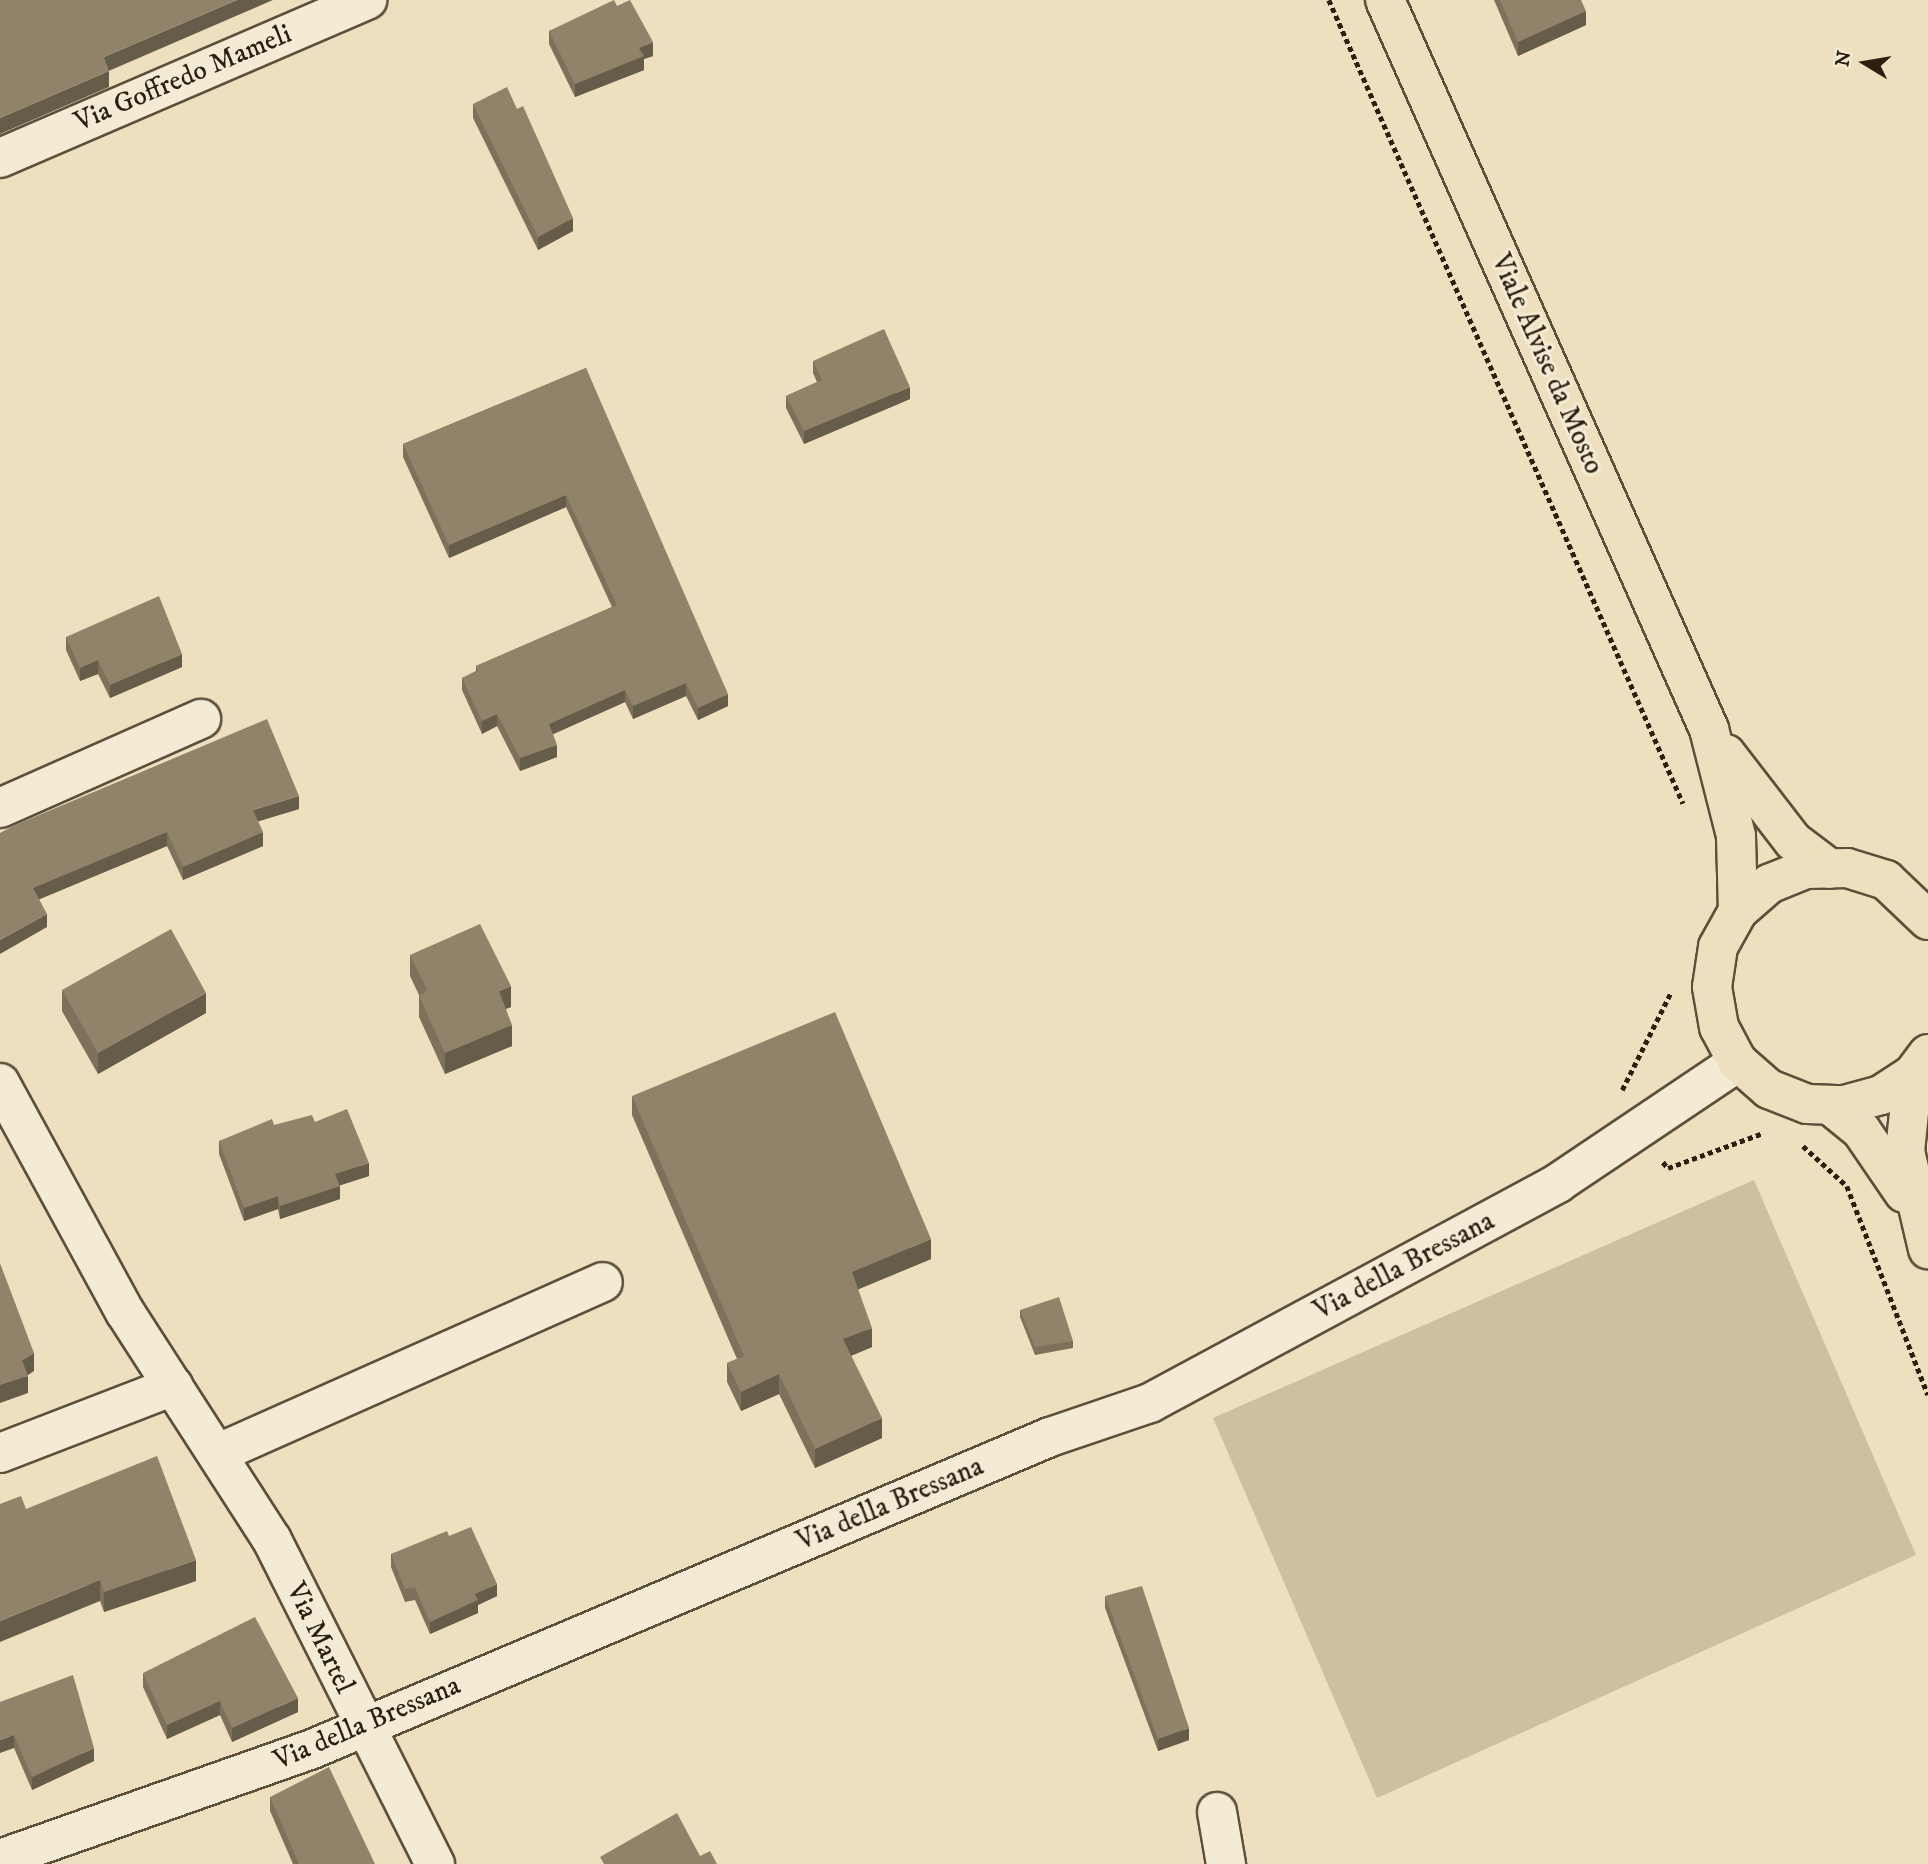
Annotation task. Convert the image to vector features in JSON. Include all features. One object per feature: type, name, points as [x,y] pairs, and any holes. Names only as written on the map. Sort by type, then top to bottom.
[{"type":"main road","name":"Viale Alvise da Mosto","points":[[1385,0],[1709,729],[1757,801],[1830,869]]},
{"type":"main road","name":"Viale Alvise da Mosto","points":[[1709,729],[1735,836],[1738,911]]},
{"type":"main road","points":[[1920,1064],[1881,1095],[1830,1105],[1769,1089],[1738,1062],[1718,1027],[1712,987],[1718,947],[1738,911],[1769,884],[1807,869],[1830,869],[1886,880],[1928,920]]},
{"type":"main road","points":[[1920,1064],[1905,1151],[1915,1211],[1928,1250]]},
{"type":"main road","points":[[1830,1105],[1883,1157],[1915,1211]]},
{"type":"street","name":"Via Goffredo Mameli","points":[[0,158],[367,0]]},
{"type":"street","points":[[0,808],[201,719]]},
{"type":"street","name":"Via della Bressana","points":[[0,1859],[362,1726],[1050,1437],[1150,1403],[1558,1183],[1738,1062]]},
{"type":"street","name":"Via Martel","points":[[0,1083],[119,1301],[219,1453],[272,1540],[362,1726],[435,1864]]},
{"type":"street","points":[[219,1453],[603,1282]]},
{"type":"street","points":[[0,1453],[174,1386]]},
{"type":"street","points":[[1217,1812],[1226,1864]]},
{"type":"path","points":[[1329,0],[1649,717],[1688,818]]},
{"type":"path","points":[[1619,1098],[1672,986]]},
{"type":"path","points":[[1656,1153],[1668,1167],[1753,1132],[1775,1133]]},
{"type":"path","points":[[1795,1141],[1847,1186],[1928,1395]]},
{"type":"shaded area","points":[[1754,1180],[1916,1555],[1377,1798],[1213,1418]]},
{"type":"building","points":[[0,0],[237,0],[104,57],[109,71],[0,118]]},
{"type":"building","points":[[614,0],[617,6],[630,0],[653,42],[639,48],[644,56],[575,84],[549,31]]},
{"type":"building","points":[[1500,0],[1581,0],[1586,11],[1518,42]]},
{"type":"building","points":[[507,87],[517,109],[523,106],[573,218],[538,237],[473,104]]},
{"type":"building","points":[[884,329],[910,387],[804,431],[786,396],[822,380],[813,361]]},
{"type":"building","points":[[586,368],[728,694],[698,708],[686,683],[633,706],[625,690],[549,724],[557,745],[520,758],[497,714],[482,721],[462,678],[478,671],[476,666],[617,605],[566,495],[449,545],[403,444]]},
{"type":"building","points":[[159,596],[182,654],[110,685],[98,660],[80,668],[66,637]]},
{"type":"building","points":[[267,719],[299,796],[253,810],[263,832],[183,867],[167,832],[33,888],[47,914],[0,940],[0,833]]},
{"type":"building","points":[[480,924],[511,986],[499,991],[512,1025],[445,1053],[419,996],[427,990],[410,955]]},
{"type":"building","points":[[171,929],[206,993],[98,1053],[62,990]]},
{"type":"building","points":[[835,1012],[931,1239],[852,1272],[872,1328],[843,1339],[882,1418],[815,1449],[779,1374],[741,1392],[727,1363],[744,1356],[632,1096]]},
{"type":"building","points":[[347,1109],[369,1163],[335,1174],[340,1186],[280,1206],[278,1196],[244,1208],[219,1141],[272,1119],[274,1125],[312,1115],[315,1122]]},
{"type":"building","points":[[0,1263],[34,1353],[22,1360],[28,1376],[0,1385]]},
{"type":"building","points":[[1059,1297],[1073,1341],[1035,1347],[1020,1310]]},
{"type":"building","points":[[157,1456],[196,1560],[104,1592],[100,1580],[0,1621],[0,1504],[21,1496],[26,1509]]},
{"type":"building","points":[[471,1527],[497,1584],[475,1594],[478,1600],[430,1622],[415,1587],[405,1589],[391,1554],[447,1531],[449,1536]]},
{"type":"building","points":[[1142,1586],[1189,1728],[1158,1739],[1105,1596]]},
{"type":"building","points":[[255,1617],[298,1698],[232,1728],[220,1701],[167,1725],[143,1673]]},
{"type":"building","points":[[73,1675],[94,1748],[32,1777],[14,1735],[0,1740],[0,1702]]},
{"type":"building","points":[[329,1767],[375,1864],[299,1864],[270,1797]]},
{"type":"building","points":[[677,1813],[700,1856],[710,1851],[717,1864],[604,1864],[600,1857]]}]
